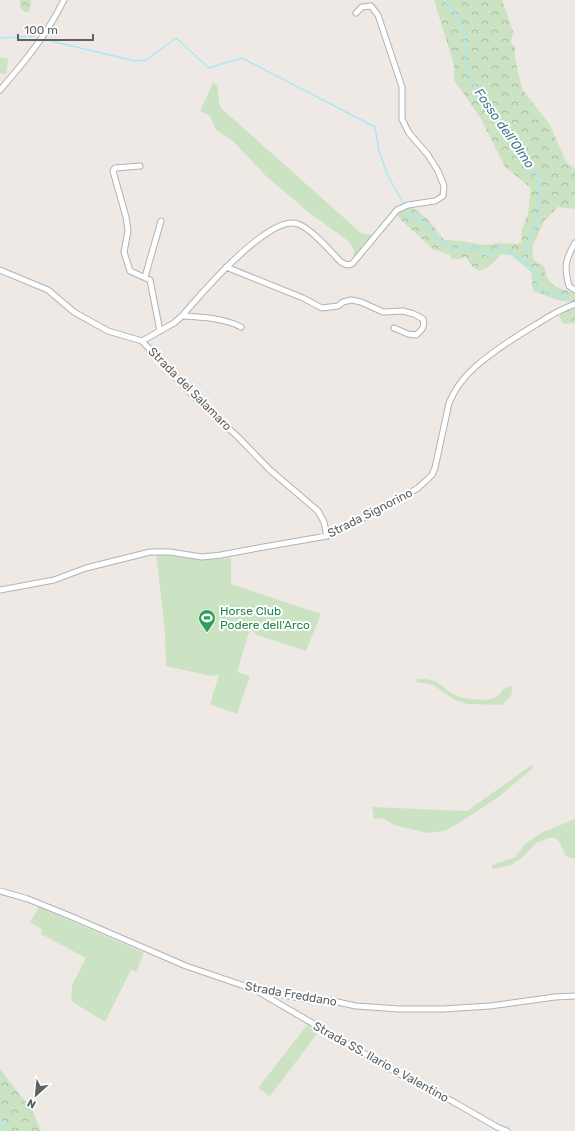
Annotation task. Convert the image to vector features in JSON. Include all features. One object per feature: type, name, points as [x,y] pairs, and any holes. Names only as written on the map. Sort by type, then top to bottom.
[{"type":"street","points":[[0,90],[38,45],[56,17],[64,0]]},
{"type":"street","points":[[142,341],[174,323],[182,316],[244,249],[264,235],[285,224],[297,223],[309,231],[347,266],[352,264],[397,210],[408,205],[435,201],[443,196],[444,186],[438,171],[428,155],[409,133],[402,119],[402,87],[378,15],[371,6],[362,7],[356,13]]},
{"type":"street","points":[[140,166],[115,168],[113,171],[126,217],[128,231],[124,252],[127,264],[130,271],[150,280],[160,331]]},
{"type":"street","points":[[145,277],[161,221]]},
{"type":"street","points":[[575,243],[567,257],[565,273],[569,286],[575,290]]},
{"type":"street","points":[[226,267],[303,298],[322,308],[338,306],[343,302],[351,300],[361,302],[383,312],[403,311],[414,314],[423,319],[424,324],[422,330],[416,335],[408,334],[394,328]]},
{"type":"street","name":"Strada del Salamaro","points":[[0,270],[48,290],[74,312],[108,331],[142,341],[193,396],[238,437],[270,470],[318,511],[324,522],[327,536]]},
{"type":"street","name":"Strada Signorino","points":[[0,590],[54,580],[86,568],[150,552],[170,552],[202,556],[221,555],[327,536],[382,510],[418,488],[432,475],[435,468],[449,403],[453,394],[472,369],[520,334],[564,308],[575,304]]},
{"type":"street","points":[[182,316],[200,317],[234,323],[241,327]]},
{"type":"street","name":"Strada Freddano","points":[[0,892],[28,899],[186,966],[256,990],[311,1000],[328,1000],[356,1006],[399,1009],[443,1009],[490,1006],[555,997],[575,996]]},
{"type":"street","name":"Strada SS. Ilario e Valentino","points":[[256,990],[408,1079],[452,1101],[497,1127],[508,1131]]},
{"type":"green space","points":[[20,0],[31,0],[29,12],[25,12],[21,8]]},
{"type":"green space","points":[[434,0],[502,0],[513,31],[511,43],[515,47],[515,58],[522,89],[550,125],[566,162],[575,169],[575,209],[558,207],[544,221],[532,248],[534,260],[544,266],[545,273],[551,282],[559,288],[575,294],[575,301],[570,302],[559,300],[533,291],[531,272],[511,255],[502,254],[483,270],[475,269],[465,256],[460,259],[452,259],[450,255],[433,249],[395,213],[409,206],[415,209],[433,225],[444,240],[484,245],[499,243],[516,244],[521,242],[522,229],[528,214],[531,188],[505,167],[481,119],[454,80],[454,65]]},
{"type":"green space","points":[[0,57],[8,59],[6,74],[0,73]]},
{"type":"green space","points":[[213,83],[217,85],[220,107],[361,233],[372,235],[353,259],[354,250],[348,241],[307,211],[266,176],[232,140],[216,130],[210,116],[200,111]]},
{"type":"green space","points":[[575,305],[575,323],[563,324],[559,316],[566,308]]},
{"type":"green space","name":"Horse Club Podere dell'Arco","points":[[156,553],[203,560],[231,558],[231,584],[321,614],[306,651],[257,635],[250,629],[237,672],[250,676],[237,714],[210,704],[219,675],[211,676],[166,666],[165,631]]},
{"type":"green space","points":[[417,679],[433,681],[456,695],[477,700],[487,700],[496,697],[506,687],[513,686],[511,696],[502,705],[467,704],[453,699],[433,685],[416,682]]},
{"type":"green space","points":[[533,764],[532,769],[497,798],[444,831],[428,833],[394,825],[383,818],[374,819],[372,807],[467,811]]},
{"type":"green space","points":[[575,819],[575,859],[566,856],[559,841],[555,838],[549,838],[536,843],[523,857],[511,865],[492,869],[492,865],[515,857],[525,844],[541,833]]},
{"type":"green space","points":[[39,907],[144,953],[136,972],[131,970],[105,1022],[71,1001],[72,985],[86,958],[41,934],[42,929],[30,923]]},
{"type":"green space","points":[[308,1024],[320,1030],[270,1096],[258,1088]]},
{"type":"green space","points":[[0,1069],[32,1110],[41,1131],[0,1131]]},
{"type":"waterway","name":"Fosso dell'Olmo","points":[[444,0],[458,16],[464,35],[468,75],[484,100],[537,173],[540,192],[539,214],[522,260],[534,272],[540,289],[567,298],[573,303]]},
{"type":"waterway","points":[[0,38],[35,36]]},
{"type":"waterway","points":[[51,41],[135,61],[146,60],[176,38],[209,68],[242,58],[375,127],[379,151],[387,174],[403,203]]},
{"type":"waterway","points":[[405,212],[405,214],[423,222],[437,239],[454,249],[477,247],[487,256],[498,247],[522,260]]},
{"type":"waterway","points":[[0,1119],[8,1131]]},
{"type":"place","name":"Horse Club Podere dell'Arco","points":[[207,633]]}]
